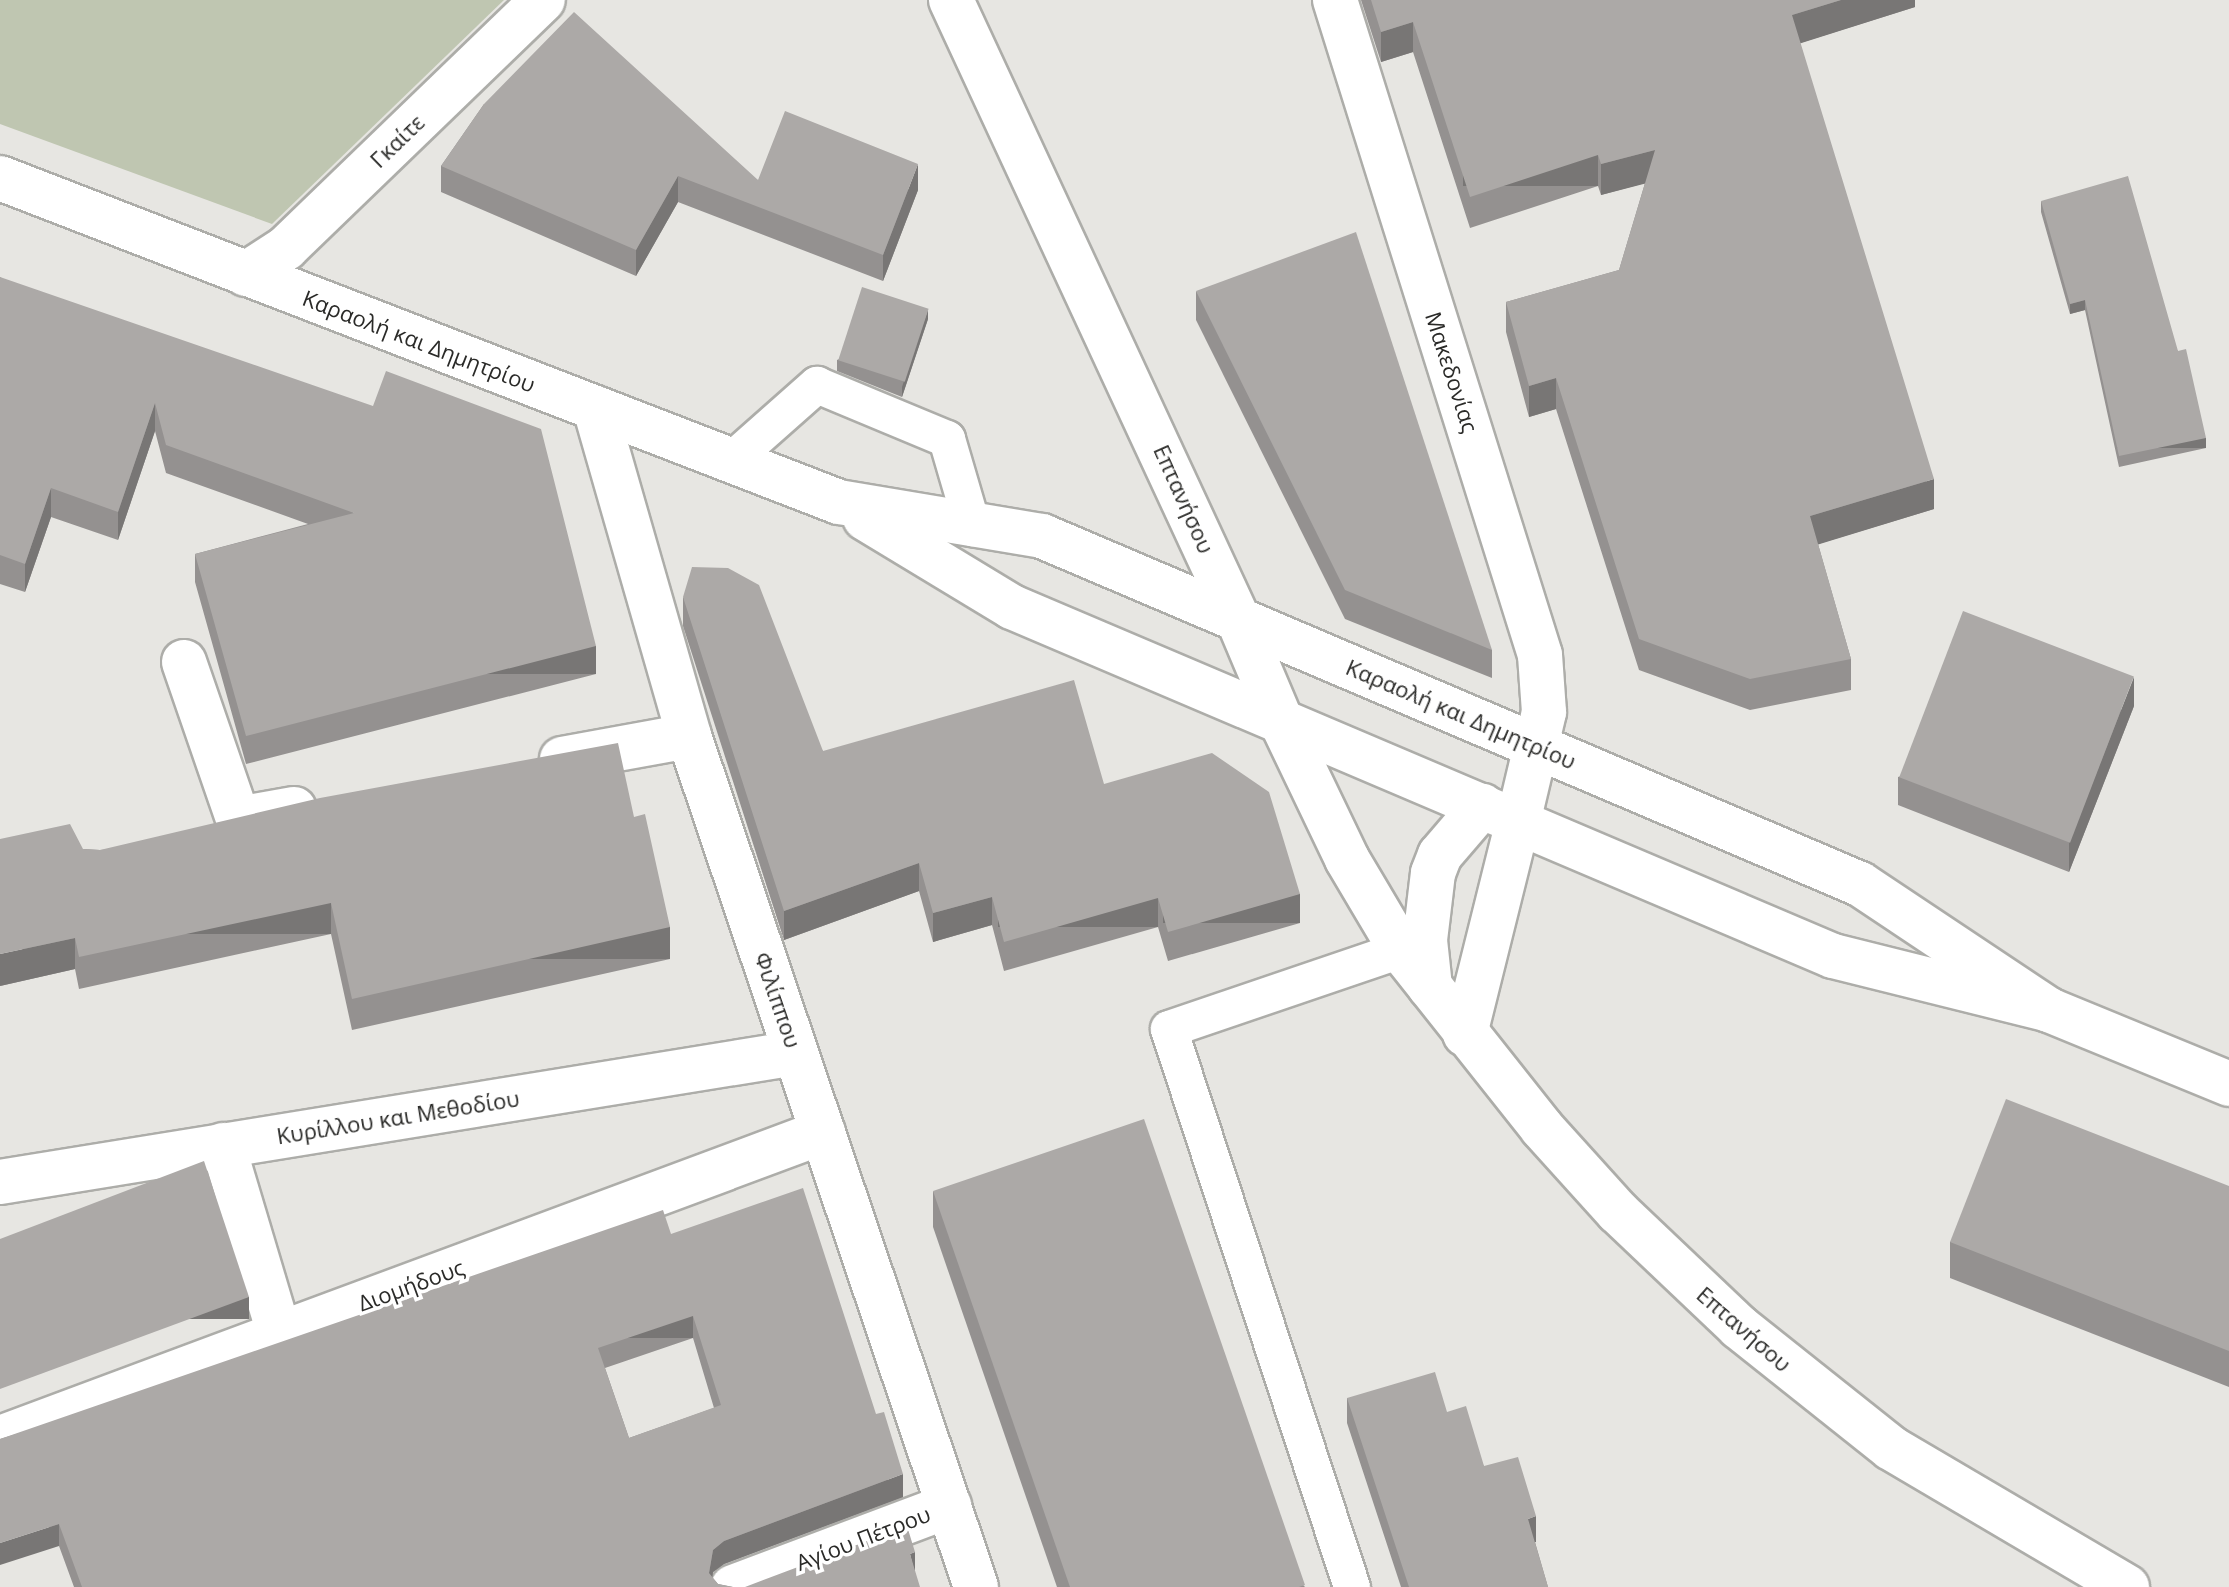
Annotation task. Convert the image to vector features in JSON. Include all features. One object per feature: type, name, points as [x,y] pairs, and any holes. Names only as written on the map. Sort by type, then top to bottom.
[{"type":"street","name":"Γκαίτε","points":[[246,274],[286,248],[543,0]]},
{"type":"street","name":"Επτανήσου","points":[[951,0],[1347,859],[1401,950],[1430,990],[1618,1212],[1739,1327],[1891,1448],[2127,1587]]},
{"type":"street","name":"Μακεδονίας","points":[[1335,0],[1535,634],[1545,699],[1537,747]]},
{"type":"street","name":"Καραολή και Δημητρίου","points":[[0,178],[839,502],[973,528],[1042,536],[1860,884],[2049,1010]]},
{"type":"street","name":"Φιλίππου","points":[[595,408],[689,736],[976,1587]]},
{"type":"street","name":"Καραολή και Δημητρίου","points":[[839,502],[1012,607],[1833,956],[2049,1010],[2229,1084]]},
{"type":"street","points":[[184,662],[238,819]]},
{"type":"street","points":[[521,767],[689,736]]},
{"type":"street","points":[[1465,1034],[1500,814],[1537,747]]},
{"type":"street","points":[[195,830],[336,801]]},
{"type":"street","points":[[1430,990],[1425,940],[1433,873],[1440,855],[1500,814]]},
{"type":"street","name":"Κυρίλλου και Μεθοδίου","points":[[0,1182],[796,1053]]},
{"type":"street","name":"Διομήδους","points":[[0,1438],[823,1132]]},
{"type":"street","points":[[223,1145],[279,1333]]},
{"type":"street","name":"Αγίου Πέτρου","points":[[733,1587],[949,1506]]},
{"type":"lane","points":[[731,461],[817,385],[947,439],[973,528]]},
{"type":"lane","points":[[1352,1587],[1169,1029],[1401,950]]},
{"type":"green space","points":[[0,0],[504,0],[272,224],[0,124]]},
{"type":"building","points":[[1371,0],[1841,0],[1792,15],[1934,479],[1810,516],[1851,659],[1750,679],[1639,639],[1556,378],[1529,386],[1506,302],[1619,270],[1655,150],[1601,164],[1598,155],[1470,197],[1413,22],[1381,32]]},
{"type":"building","points":[[574,12],[758,180],[785,111],[918,164],[883,255],[678,176],[636,250],[441,166],[484,104]]},
{"type":"building","points":[[2128,176],[2178,351],[2186,349],[2206,438],[2119,456],[2085,300],[2070,304],[2041,201]]},
{"type":"building","points":[[1356,232],[1492,650],[1345,590],[1196,291]]},
{"type":"building","points":[[0,277],[373,406],[386,371],[541,429],[596,646],[246,736],[195,554],[354,513],[166,445],[155,403],[118,512],[51,488],[25,564],[0,555]]},
{"type":"building","points":[[862,287],[929,309],[905,382],[838,360]]},
{"type":"building","points":[[692,567],[728,568],[759,585],[823,751],[1074,680],[1104,784],[1212,753],[1269,792],[1300,894],[1168,932],[1158,898],[1004,942],[992,897],[933,913],[919,863],[784,911],[683,597]]},
{"type":"building","points":[[1963,611],[2134,677],[2070,843],[1899,777]]},
{"type":"building","points":[[618,743],[634,817],[645,814],[670,927],[352,999],[331,903],[79,957],[75,938],[0,954],[0,839],[70,824],[83,849],[100,850],[320,798]]},
{"type":"building","points":[[2006,1099],[2229,1186],[2229,1351],[1950,1242]]},
{"type":"building","points":[[1144,1119],[1305,1585],[1070,1587],[933,1191]]},
{"type":"building","points":[[204,1161],[249,1297],[0,1389],[0,1239]]},
{"type":"building","points":[[803,1188],[876,1414],[884,1412],[903,1474],[724,1541],[713,1550],[709,1573],[718,1584],[733,1587],[82,1587],[59,1524],[0,1543],[0,1439],[663,1210],[671,1234]],"holes":[[[693,1316],[721,1405],[629,1438],[598,1348]]]},
{"type":"building","points":[[1435,1372],[1447,1412],[1466,1406],[1484,1466],[1518,1457],[1536,1516],[1528,1519],[1548,1587],[1409,1587],[1347,1398]]},
{"type":"building","points":[[907,1526],[915,1552],[910,1554],[920,1587],[745,1587]]}]
